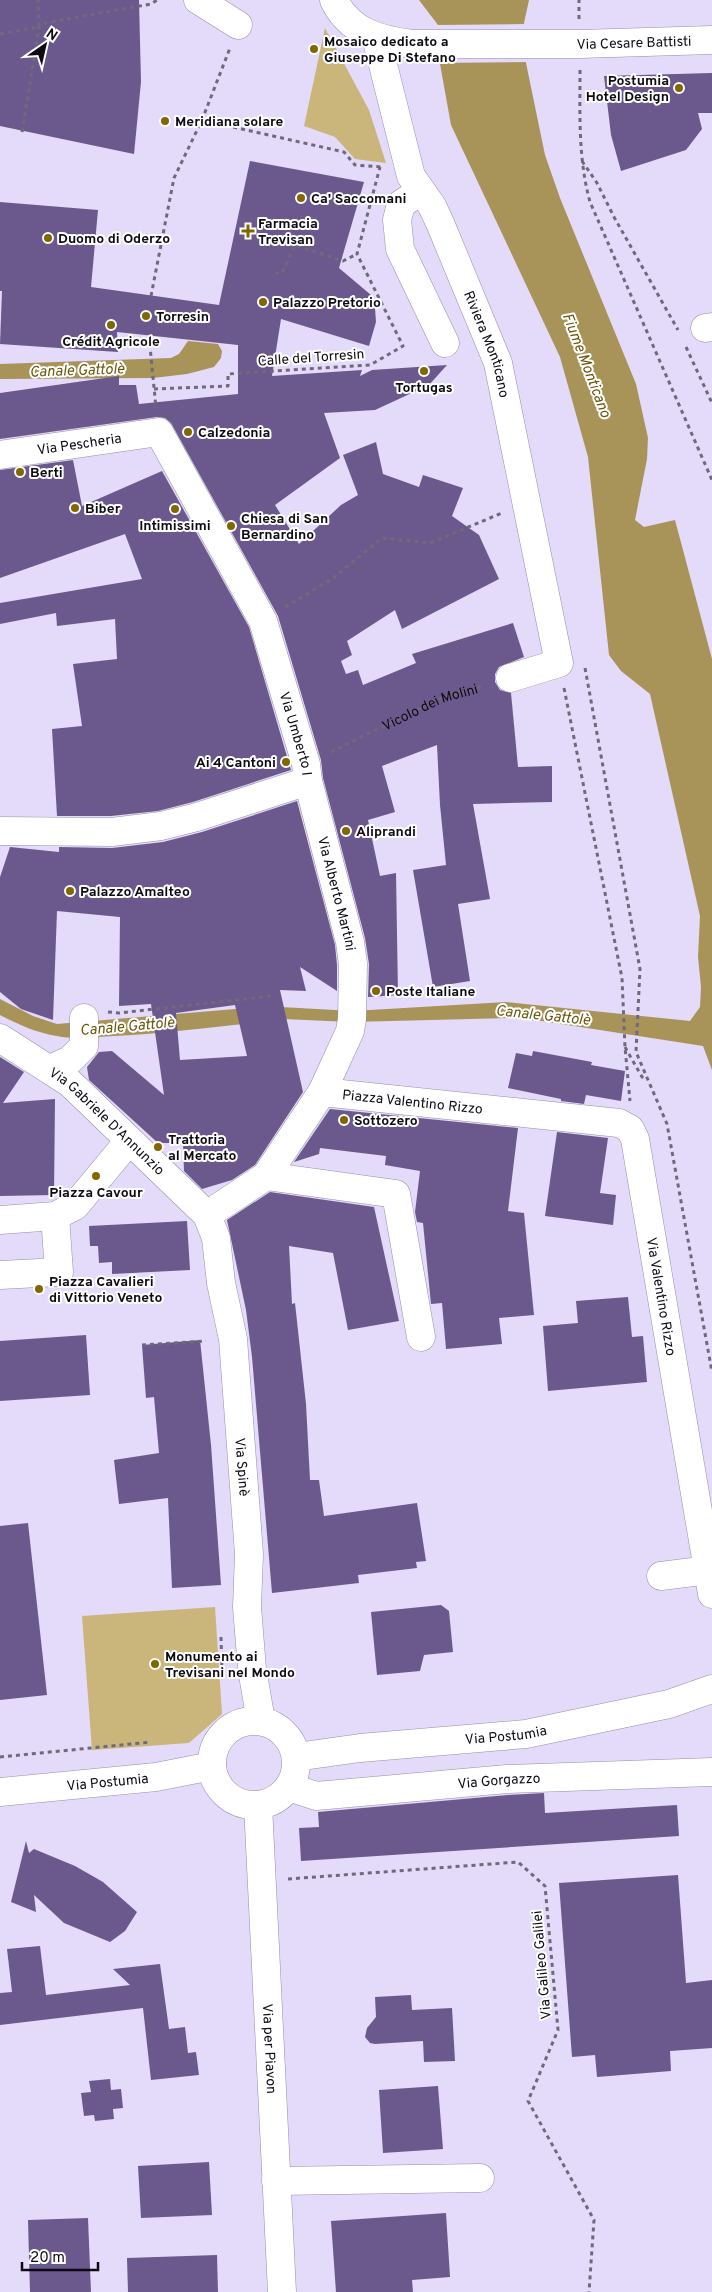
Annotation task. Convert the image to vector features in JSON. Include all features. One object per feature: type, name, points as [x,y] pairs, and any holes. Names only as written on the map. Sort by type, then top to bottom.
[{"type":"street","points":[[198,0],[238,25]]},
{"type":"street","name":"Via Cesare Battisti","points":[[334,0],[345,18],[358,29],[376,37],[412,44],[712,40]]},
{"type":"street","name":"Riviera Monticano","points":[[376,37],[411,176],[440,223],[498,363],[526,503],[572,665]]},
{"type":"street","points":[[421,191],[400,204],[397,220],[400,249],[444,343]]},
{"type":"street","name":"Via Pescheria","points":[[0,455],[158,432]]},
{"type":"street","name":"Via Umberto I","points":[[0,831],[112,832],[161,826],[197,817],[307,772],[263,621],[158,432]]},
{"type":"street","points":[[510,678],[572,665]]},
{"type":"street","name":"Via Alberto Martini","points":[[266,1176],[322,1092],[351,1018],[352,964],[350,942],[307,772]]},
{"type":"street","points":[[50,1069],[70,1060],[84,1046],[92,1015]]},
{"type":"street","name":"Via Gabriele D'Annunzio","points":[[0,1038],[70,1083],[128,1142],[206,1215]]},
{"type":"street","name":"Piazza Valentino Rizzo","points":[[322,1092],[619,1123],[630,1129]]},
{"type":"street","name":"Via Valentino Rizzo","points":[[630,1129],[635,1139],[711,1582]]},
{"type":"street","points":[[0,1220],[55,1216],[75,1206],[128,1142]]},
{"type":"street","points":[[206,1215],[266,1176],[396,1194],[421,1338]]},
{"type":"street","name":"Via Spinè","points":[[206,1215],[216,1238],[221,1283],[233,1339],[249,1554],[247,1607],[252,1669],[261,1721]]},
{"type":"street","points":[[0,1276],[59,1272],[55,1216]]},
{"type":"street","points":[[661,1576],[711,1582]]},
{"type":"street","name":"Via Postumia","points":[[296,1757],[360,1748],[526,1734],[669,1704],[712,1689]]},
{"type":"street","points":[[249,1720],[274,1725],[285,1733],[293,1744],[296,1757],[297,1768],[289,1787],[270,1802],[258,1805],[245,1804],[232,1799],[222,1790],[215,1778],[212,1766],[215,1747],[226,1731],[236,1724],[249,1720]]},
{"type":"street","name":"Via Postumia","points":[[0,1792],[156,1777],[212,1766]]},
{"type":"street","name":"Via Gorgazzo","points":[[289,1787],[316,1796],[507,1779],[712,1772]]},
{"type":"street","name":"Via per Piavon","points":[[258,1805],[282,2292]]},
{"type":"street","points":[[276,2181],[480,2178]]},
{"type":"path","points":[[22,132],[39,27],[38,0]]},
{"type":"path","points":[[0,34],[39,27],[45,23],[152,4],[156,0]]},
{"type":"path","points":[[579,0],[579,24]]},
{"type":"path","points":[[151,296],[174,178],[202,120],[238,25]]},
{"type":"path","points":[[580,65],[579,128],[581,160],[590,202],[712,480]]},
{"type":"path","points":[[202,120],[344,152],[355,165],[387,168]]},
{"type":"path","points":[[581,160],[597,183],[614,217],[683,339],[712,403]]},
{"type":"path","points":[[275,273],[282,273],[295,245],[343,261],[357,254],[380,167]]},
{"type":"path","name":"Calle del Torresin","points":[[150,345],[154,389],[228,386],[228,374],[370,365],[403,346],[357,254]]},
{"type":"path","points":[[118,342],[150,345],[149,336]]},
{"type":"path","points":[[263,621],[332,579],[382,538],[430,543],[526,503]]},
{"type":"path","points":[[572,665],[622,978],[625,1047],[632,1111],[630,1129]]},
{"type":"path","points":[[572,665],[640,969],[636,1052],[666,1124],[712,1372]]},
{"type":"path","name":"Vicolo dei Molini","points":[[307,772],[441,698],[510,678]]},
{"type":"path","points":[[92,1015],[272,996]]},
{"type":"path","points":[[625,1047],[642,1077],[647,1079]]},
{"type":"path","points":[[206,1332],[207,1350]]},
{"type":"path","points":[[142,1345],[233,1339]]},
{"type":"path","points":[[220,1636],[222,1672]]},
{"type":"path","points":[[0,1757],[151,1742]]},
{"type":"path","name":"Via Galileo Galilei","points":[[282,1879],[518,1862],[544,1886],[558,2030],[528,2101],[594,2220],[589,2292]]},
{"type":"shaded area","points":[[325,28],[369,110],[386,163],[355,159],[335,137],[304,126]]},
{"type":"shaded area","points":[[215,1607],[222,1714],[189,1743],[92,1750],[82,1616]]},
{"type":"water","points":[[419,0],[529,0],[524,23],[526,63],[545,155],[560,198],[636,384],[648,438],[647,459],[635,520],[644,527],[675,520],[712,659],[712,1070],[703,1046],[542,1021],[511,1018],[351,1022],[283,1019],[281,1007],[353,1011],[506,1002],[690,1021],[700,1007],[701,987],[698,957],[700,916],[650,694],[621,671],[609,655],[588,457],[560,357],[451,125],[440,64],[438,25]]},
{"type":"water","name":"Canale Gattolè","points":[[188,341],[218,344],[222,351],[221,358],[214,367],[187,374],[153,378],[0,379],[0,364],[171,358],[179,354]]},
{"type":"water","name":"Canale Gattolè","points":[[0,999],[33,1016],[57,1024],[259,1007],[262,1022],[151,1034],[71,1038],[50,1035],[20,1025],[0,1015]]},
{"type":"pier","points":[[526,24],[528,62],[438,63],[435,25]]},
{"type":"building","points":[[0,0],[139,0],[141,82],[134,154],[0,126]]},
{"type":"building","points":[[712,73],[712,113],[698,113],[702,129],[686,150],[621,171],[611,135],[604,76]]},
{"type":"building","points":[[250,161],[364,182],[339,268],[371,295],[375,308],[376,322],[369,346],[281,319],[272,376],[362,370],[360,376],[372,370],[447,365],[429,385],[375,410],[324,413],[340,458],[275,505],[299,544],[341,505],[358,495],[343,455],[376,442],[383,474],[419,487],[423,475],[463,488],[452,516],[479,535],[499,579],[402,629],[395,610],[347,641],[352,655],[341,661],[346,674],[358,670],[363,685],[416,663],[412,654],[513,623],[524,657],[499,667],[495,674],[495,682],[500,690],[511,693],[518,767],[552,766],[552,802],[473,804],[490,899],[458,904],[470,981],[433,987],[413,870],[446,865],[437,745],[382,766],[395,812],[368,820],[380,876],[396,873],[398,995],[368,997],[369,964],[365,938],[323,778],[321,760],[278,616],[171,423],[165,418],[157,417],[0,439],[0,393],[119,376],[119,385],[136,385],[139,404],[238,394],[238,345],[117,332],[118,352],[0,344],[2,291],[0,291],[0,202],[98,210],[91,287],[219,305]]},
{"type":"building","points":[[73,460],[82,506],[162,471],[249,627],[291,770],[193,802],[158,811],[111,816],[57,816],[52,729],[82,726],[73,664],[117,659],[115,619],[57,626],[56,613],[0,624],[0,603],[142,579],[125,534],[0,578],[0,470]]},
{"type":"building","points":[[297,801],[335,945],[337,991],[300,967],[306,991],[280,990],[303,1092],[255,1165],[232,1180],[202,1189],[184,1171],[183,1143],[158,1143],[89,1080],[87,1067],[99,1052],[112,1051],[164,1095],[151,1004],[119,1006],[120,917],[57,911],[53,1020],[21,1009],[0,992],[0,877],[10,847],[59,852],[59,847],[112,848],[163,842],[202,832]],"holes":[[[235,1005],[247,1056],[180,1060],[176,1013]]]},
{"type":"building","points":[[533,1051],[592,1062],[591,1065],[625,1071],[621,1101],[586,1095],[584,1104],[561,1101],[561,1099],[508,1088],[516,1053],[532,1056]]},
{"type":"building","points":[[0,1057],[24,1072],[3,1103],[55,1099],[54,1195],[0,1196]]},
{"type":"building","points":[[330,1109],[518,1128],[508,1211],[524,1213],[534,1315],[499,1318],[502,1344],[446,1349],[442,1303],[431,1304],[423,1223],[417,1222],[415,1212],[420,1171],[385,1165],[386,1156],[320,1148],[319,1154],[294,1162]]},
{"type":"building","points":[[557,1132],[608,1138],[600,1193],[616,1195],[613,1225],[545,1216]]},
{"type":"building","points":[[270,1192],[374,1207],[399,1321],[348,1330],[333,1253],[289,1246],[292,1304],[295,1303],[306,1404],[310,1480],[319,1480],[324,1516],[417,1503],[426,1561],[416,1562],[417,1568],[358,1575],[359,1583],[272,1593],[252,1357],[246,1310],[227,1220]]},
{"type":"building","points":[[187,1221],[190,1270],[112,1274],[112,1262],[99,1263],[98,1246],[90,1246],[89,1226]]},
{"type":"building","points":[[628,1297],[632,1337],[643,1336],[647,1382],[548,1391],[543,1326],[578,1323],[576,1301]]},
{"type":"building","points":[[86,1335],[90,1395],[0,1401],[0,1341]]},
{"type":"building","points":[[200,1340],[211,1445],[221,1585],[172,1588],[168,1498],[119,1504],[114,1460],[159,1453],[154,1397],[146,1398],[142,1345]]},
{"type":"building","points":[[28,1523],[47,1695],[0,1700],[0,1526]]},
{"type":"building","points":[[441,1605],[449,1611],[453,1652],[424,1655],[420,1671],[377,1675],[371,1612]]},
{"type":"building","points":[[544,1793],[545,1813],[677,1805],[679,1836],[301,1861],[299,1828],[319,1827],[318,1812]]},
{"type":"building","points":[[26,1841],[29,1853],[34,1849],[75,1866],[103,1882],[137,1912],[125,1931],[110,1942],[64,1923],[34,1895],[36,1912],[11,1902]]},
{"type":"building","points":[[678,1875],[686,1983],[712,1980],[712,2048],[670,2051],[671,2071],[597,2077],[595,2055],[572,2057],[559,1883]]},
{"type":"building","points":[[40,1946],[46,1995],[130,1985],[113,1969],[160,1964],[169,2029],[185,2027],[188,2053],[196,2052],[199,2075],[151,2080],[143,2008],[0,2025],[0,1993],[12,1992],[7,1949]]},
{"type":"building","points":[[411,1995],[412,2010],[452,2008],[455,2061],[424,2062],[423,2041],[375,2044],[370,2043],[365,2037],[367,2028],[376,2017],[375,1997]]},
{"type":"building","points":[[110,2079],[111,2090],[121,2089],[123,2108],[113,2109],[114,2119],[95,2121],[94,2115],[84,2116],[81,2093],[91,2092],[89,2081]]},
{"type":"building","points":[[438,2086],[443,2149],[383,2153],[379,2090]]},
{"type":"building","points":[[209,2162],[212,2215],[141,2218],[138,2166]]},
{"type":"building","points":[[446,2213],[450,2277],[412,2280],[413,2292],[336,2292],[331,2221]]},
{"type":"building","points":[[88,2218],[91,2292],[30,2292],[28,2220]]},
{"type":"building","points":[[217,2255],[218,2292],[128,2292],[127,2258]]},
{"type":"place","name":"Mosaico dedicato a Giuseppe Di Stefano","points":[[314,49]]},
{"type":"place","name":"Postumia Hotel Design","points":[[679,88]]},
{"type":"place","name":"Meridiana solare","points":[[165,121]]},
{"type":"place","name":"Ca' Saccomani","points":[[301,198]]},
{"type":"place","name":"Farmacia Trevisan","points":[[248,231]]},
{"type":"place","name":"Duomo di Oderzo","points":[[48,238]]},
{"type":"place","name":"Palazzo Pretorio","points":[[263,302]]},
{"type":"place","name":"Torresin","points":[[146,316]]},
{"type":"place","name":"Crédit Agricole","points":[[111,325]]},
{"type":"place","name":"Tortugas","points":[[424,371]]},
{"type":"place","name":"Calzedonia","points":[[188,432]]},
{"type":"place","name":"Berti","points":[[20,472]]},
{"type":"place","name":"Biber","points":[[75,508]]},
{"type":"place","name":"Intimissimi","points":[[175,509]]},
{"type":"place","name":"Chiesa di San Bernardino","points":[[231,526]]},
{"type":"place","name":"Ai 4 Cantoni","points":[[286,762]]},
{"type":"place","name":"Aliprandi","points":[[346,831]]},
{"type":"place","name":"Palazzo Amalteo","points":[[70,891]]},
{"type":"place","name":"Poste Italiane","points":[[376,991]]},
{"type":"place","name":"Sottozero","points":[[344,1120]]},
{"type":"place","name":"Trattoria al Mercato","points":[[158,1147]]},
{"type":"place","name":"Piazza Cavour","points":[[96,1176]]},
{"type":"place","name":"Piazza Cavalieri di Vittorio Veneto","points":[[39,1289]]},
{"type":"place","name":"Monumento ai Trevisani nel Mondo","points":[[155,1664]]},
{"type":"water label","name":"Fiume Monticano","points":[[587,365]]}]
